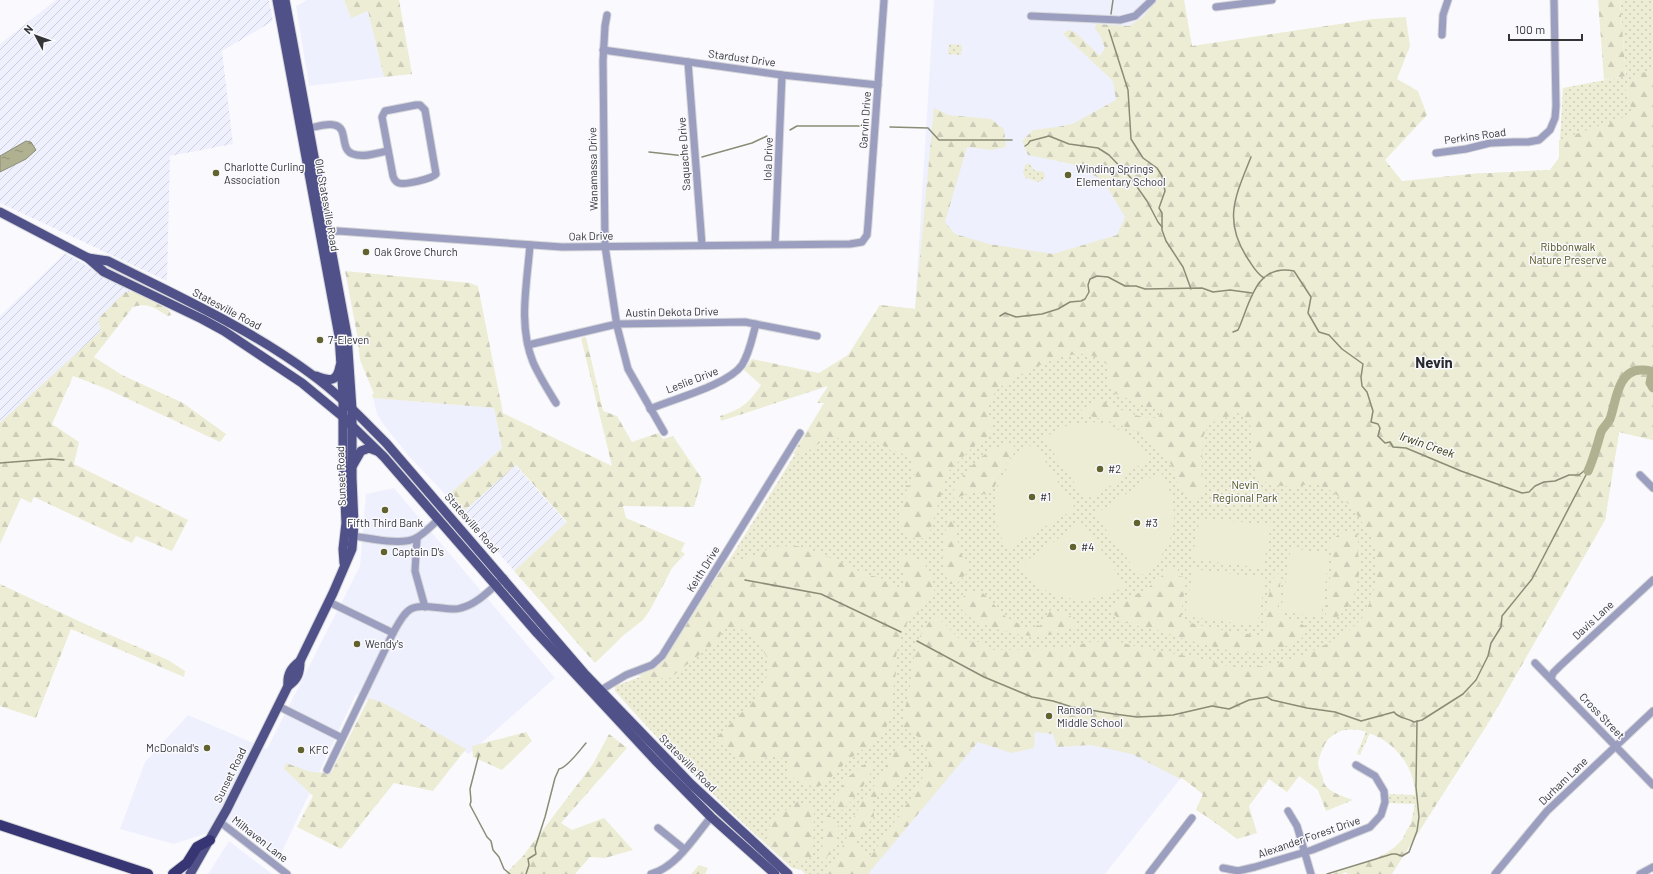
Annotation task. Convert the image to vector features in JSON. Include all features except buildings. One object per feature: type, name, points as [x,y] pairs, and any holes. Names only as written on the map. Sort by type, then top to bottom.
[{"type":"highway","points":[[0,825],[148,874]]},
{"type":"highway","points":[[172,874],[187,863],[197,847],[210,840]]},
{"type":"main road","name":"Old Statesville Road","points":[[277,0],[324,232],[347,335],[352,409]]},
{"type":"main road","name":"Old Statesville Road","points":[[285,0],[309,128],[339,336],[343,402],[342,416]]},
{"type":"main road","name":"Statesville Road","points":[[0,212],[88,258],[104,272],[224,331],[302,383],[352,424],[585,686],[712,817],[775,874]]},
{"type":"main road","name":"Statesville Road","points":[[88,258],[108,261],[207,310],[253,336],[313,375],[352,409],[387,444],[601,690],[691,784],[788,874]]},
{"type":"main road","points":[[202,319],[207,310]]},
{"type":"main road","points":[[313,375],[324,379],[333,379],[339,373],[341,363]]},
{"type":"main road","name":"Sunset Road","points":[[190,874],[220,822],[288,686],[296,680],[298,676],[300,671],[300,661],[329,602],[344,564],[352,549],[354,508],[351,470],[352,409]]},
{"type":"main road","name":"Sunset Road","points":[[342,416],[343,479],[346,509],[343,549],[344,564]]},
{"type":"main road","points":[[351,470],[354,460],[360,451],[369,448],[377,451]]},
{"type":"street","name":"Garvin Drive","points":[[863,241],[867,235],[868,224],[884,0]]},
{"type":"street","points":[[1031,16],[1120,20],[1135,16],[1152,0]]},
{"type":"street","points":[[1216,7],[1272,0]]},
{"type":"street","points":[[1442,35],[1443,15],[1448,0]]},
{"type":"street","name":"Perkins Road","points":[[1436,152],[1466,149],[1490,143],[1533,142],[1547,134],[1553,122],[1556,110],[1554,0]]},
{"type":"street","name":"Wanamassa Drive","points":[[607,15],[603,50],[605,246],[617,324],[628,369],[664,432]]},
{"type":"street","name":"Stardust Drive","points":[[603,50],[782,74],[878,85]]},
{"type":"street","name":"Saquache Drive","points":[[688,62],[702,245]]},
{"type":"street","name":"Iola Drive","points":[[775,244],[782,74]]},
{"type":"street","points":[[416,105],[423,107],[425,110],[436,170],[434,176],[412,182],[398,183],[394,179],[387,151],[382,117],[385,112],[416,105]]},
{"type":"street","points":[[309,128],[332,124],[338,126],[342,130],[347,150],[354,155],[387,151]]},
{"type":"street","name":"Oak Drive","points":[[324,232],[418,236],[562,247],[850,244],[863,241]]},
{"type":"street","points":[[530,245],[524,318],[528,345],[533,363],[556,403]]},
{"type":"street","name":"Austin Dekota Drive","points":[[528,345],[617,324],[740,322],[817,336]]},
{"type":"street","name":"Leslie Drive","points":[[650,409],[716,384],[734,373],[741,366],[747,356],[756,324]]},
{"type":"street","name":"Keith Drive","points":[[601,690],[626,675],[652,664],[662,656],[800,433]]},
{"type":"street","points":[[1640,475],[1653,488]]},
{"type":"street","points":[[353,536],[398,541],[411,540],[417,538],[438,520]]},
{"type":"street","points":[[417,538],[416,571],[425,607]]},
{"type":"street","points":[[327,770],[393,633],[406,612],[418,606],[459,609],[469,606],[504,578]]},
{"type":"street","name":"Davis Lane","points":[[1551,679],[1553,674],[1560,666],[1653,580]]},
{"type":"street","points":[[329,602],[393,633]]},
{"type":"street","name":"Cross Street","points":[[1535,663],[1653,785]]},
{"type":"street","points":[[278,706],[342,738]]},
{"type":"street","name":"Durham Lane","points":[[1495,874],[1547,811],[1653,712]]},
{"type":"street","name":"Alexander Forest Drive","points":[[1223,868],[1238,871],[1245,870],[1305,852],[1358,833],[1370,827],[1378,820],[1385,797],[1382,785],[1376,776],[1356,765]]},
{"type":"street","points":[[1288,811],[1296,826],[1311,874]]},
{"type":"street","points":[[651,874],[669,865],[712,817]]},
{"type":"street","points":[[1149,874],[1192,818]]},
{"type":"street","name":"Milhaven Lane","points":[[220,822],[286,874]]},
{"type":"street","points":[[658,828],[684,849]]},
{"type":"street","points":[[1640,874],[1653,866]]},
{"type":"shaded area","points":[[56,0],[269,0],[273,21],[222,51],[233,144],[170,156],[167,281],[0,203],[0,44]]},
{"type":"shaded area","points":[[307,0],[344,0],[351,18],[368,11],[384,77],[309,86],[296,6]]},
{"type":"shaded area","name":"Winding Springs Elementary School","points":[[934,0],[1184,0],[1221,231],[915,309]]},
{"type":"shaded area","points":[[65,253],[140,297],[0,426],[0,316]]},
{"type":"shaded area","points":[[373,398],[494,408],[502,448],[447,496],[408,455],[384,425],[377,414]]},
{"type":"shaded area","points":[[515,465],[567,523],[514,571],[463,512]]},
{"type":"shaded area","points":[[394,488],[555,678],[469,754],[356,694],[279,858],[238,823],[174,844],[120,829],[145,762],[188,715],[267,749],[360,566],[366,494]]},
{"type":"shaded area","name":"Ranson Middle School","points":[[1038,653],[1180,779],[1105,874],[864,874]]},
{"type":"shaded area","points":[[229,841],[272,874],[208,874]]},
{"type":"green space","points":[[344,0],[399,0],[412,74],[384,77],[368,11],[351,18]]},
{"type":"green space","name":"Ribbonwalk Nature Preserve","points":[[1157,0],[1184,0],[1192,46],[1373,19],[1406,17],[1410,46],[1397,79],[1418,91],[1427,115],[1385,160],[1402,181],[1471,174],[1550,170],[1559,158],[1559,140],[1633,114],[1625,88],[1644,72],[1653,73],[1653,440],[1619,432],[1605,520],[1490,720],[1392,874],[1347,874],[1346,872],[1342,874],[1332,874],[1384,854],[1398,844],[1408,830],[1414,815],[1416,799],[1414,784],[1409,768],[1400,755],[1388,743],[1367,732],[1345,729],[1327,740],[1318,763],[1326,786],[1335,793],[1353,800],[1326,811],[1318,790],[1299,776],[1287,792],[1269,779],[1249,806],[1257,833],[1237,839],[1196,810],[1203,794],[1182,778],[1180,779],[1132,754],[1090,745],[1057,747],[1053,734],[1035,732],[1034,748],[1012,753],[978,742],[868,874],[825,874],[835,862],[862,802],[880,778],[898,745],[902,744],[908,748],[913,759],[908,774],[892,791],[878,795],[872,802],[874,816],[855,843],[871,856],[915,792],[929,765],[926,748],[917,736],[904,728],[903,722],[917,641],[931,619],[938,617],[961,641],[979,642],[988,650],[1058,649],[1091,642],[1116,641],[1146,649],[1193,657],[1227,666],[1249,668],[1274,664],[1296,658],[1331,642],[1352,628],[1363,617],[1371,600],[1377,578],[1377,557],[1371,535],[1350,505],[1330,490],[1313,483],[1295,487],[1269,485],[1255,473],[1250,425],[1244,417],[1238,413],[1209,424],[1203,437],[1201,480],[1205,483],[1205,486],[1196,498],[1190,501],[1180,489],[1173,469],[1167,458],[1150,440],[1130,428],[1083,414],[1081,408],[1100,400],[1128,413],[1143,417],[1158,418],[1162,410],[1150,408],[1114,393],[1109,382],[1109,366],[1091,355],[1075,354],[1052,360],[1027,371],[998,389],[987,408],[991,419],[991,435],[975,445],[948,472],[930,531],[924,538],[914,538],[904,532],[900,524],[899,511],[909,491],[905,489],[906,485],[911,486],[916,475],[913,474],[913,463],[904,454],[890,450],[877,442],[855,441],[840,438],[821,442],[804,454],[793,454],[824,403],[817,403],[828,386],[721,421],[720,416],[734,411],[744,405],[761,385],[744,370],[752,359],[819,373],[848,355],[880,305],[915,309],[934,108],[948,115],[991,119],[1004,129],[1006,147],[992,150],[967,147],[945,222],[955,234],[989,244],[1053,254],[1117,235],[1125,217],[1103,180],[1072,164],[1028,155],[1022,141],[1033,130],[1072,124],[1116,100],[1113,81],[1063,34],[1068,30],[1075,32],[1100,56],[1105,48],[1100,35],[1095,29],[1096,24],[1129,26],[1143,17]]},
{"type":"green space","points":[[1598,0],[1620,0],[1626,76],[1604,80]]},
{"type":"green space","name":"Nevin Regional Park","points":[[1620,0],[1653,0],[1653,440],[1619,432],[1605,520],[1490,720],[1411,844],[1403,837],[1411,823],[1415,804],[1389,803],[1389,794],[1415,795],[1412,774],[1408,765],[1395,749],[1379,737],[1370,733],[1360,755],[1357,754],[1366,731],[1342,731],[1331,736],[1324,747],[1268,772],[1225,829],[1196,810],[1203,794],[1182,778],[1180,779],[1038,653],[864,874],[805,874],[801,870],[792,868],[723,804],[657,737],[615,691],[615,686],[651,673],[667,660],[840,382],[880,305],[915,309],[1471,174],[1550,170],[1559,158],[1563,88],[1626,76]]},
{"type":"green space","points":[[949,44],[962,45],[961,55],[948,54]]},
{"type":"green space","points":[[1029,163],[1034,170],[1044,172],[1045,177],[1043,180],[1039,182],[1026,178],[1023,173],[1025,165]]},
{"type":"green space","points":[[345,271],[470,283],[478,286],[503,413],[612,466],[581,338],[586,337],[603,411],[617,416],[632,442],[658,433],[663,439],[673,436],[702,479],[694,507],[623,506],[626,518],[685,543],[681,551],[685,554],[672,568],[650,610],[643,620],[624,635],[595,663],[514,571],[567,522],[516,465],[463,512],[447,496],[502,448],[494,408],[373,398],[372,394],[374,394],[360,360],[357,334]]},
{"type":"green space","points":[[125,292],[135,292],[169,310],[171,315],[168,316],[148,306],[143,305],[133,307],[94,357],[122,375],[183,403],[226,434],[220,442],[107,389],[73,376],[52,424],[79,442],[74,464],[188,520],[172,551],[136,536],[132,543],[34,497],[31,503],[21,498],[0,544],[0,423],[101,331],[98,319]]},
{"type":"green space","name":"#2","points":[[1093,422],[1111,427],[1132,438],[1151,457],[1096,496],[1087,498],[1083,495],[1043,438],[1068,425]]},
{"type":"green space","name":"#1","points":[[1034,443],[1062,489],[1073,503],[1074,508],[1070,514],[1066,514],[1007,549],[1000,533],[996,518],[995,504],[997,490],[1002,477],[1010,465],[1020,454]]},
{"type":"green space","points":[[1006,444],[1014,444],[1015,452],[1006,463],[993,490],[987,495],[971,493],[955,499],[951,496],[961,479],[973,464],[996,448]]},
{"type":"green space","name":"#3","points":[[1160,471],[1168,485],[1172,500],[1174,514],[1173,528],[1169,542],[1162,554],[1152,566],[1140,576],[1098,519],[1096,512],[1104,509]]},
{"type":"green space","points":[[948,516],[952,517],[961,554],[969,571],[957,583],[950,584],[946,576],[943,559]]},
{"type":"green space","points":[[1200,518],[1271,525],[1263,568],[1192,559]]},
{"type":"green space","name":"#4","points":[[1079,524],[1084,524],[1087,528],[1125,586],[1096,598],[1068,598],[1041,588],[1019,566]]},
{"type":"green space","points":[[1351,532],[1357,534],[1359,548],[1358,554],[1361,564],[1356,590],[1348,607],[1339,616],[1328,621],[1325,620],[1333,555],[1329,546],[1338,535]]},
{"type":"green space","points":[[797,546],[820,553],[865,574],[881,578],[897,588],[905,587],[904,576],[899,561],[902,555],[923,561],[935,587],[932,599],[907,623],[900,639],[896,656],[896,672],[892,695],[892,717],[880,737],[848,760],[824,785],[814,787],[789,776],[788,762],[781,758],[771,756],[757,761],[746,760],[714,740],[755,699],[770,670],[766,655],[754,639],[740,628],[724,628],[718,640],[670,678],[646,679],[638,675],[651,670],[665,657],[727,561],[740,561],[775,547]]},
{"type":"green space","points":[[1291,548],[1329,554],[1321,618],[1281,611]]},
{"type":"green space","points":[[1174,567],[1178,569],[1178,576],[1184,577],[1186,581],[1181,613],[1182,620],[1202,626],[1243,634],[1264,636],[1266,609],[1275,573],[1281,574],[1278,613],[1305,626],[1306,632],[1298,641],[1275,650],[1242,652],[1208,646],[1160,631],[1133,625],[1120,619],[1111,610],[1113,604],[1144,590],[1156,582],[1168,570]]},
{"type":"green space","points":[[1193,569],[1266,578],[1257,626],[1185,616]]},
{"type":"green space","points":[[0,584],[85,624],[168,660],[185,671],[184,677],[71,629],[36,718],[0,706]]},
{"type":"green space","points":[[980,590],[1007,618],[1033,630],[1037,625],[1040,626],[1048,613],[1047,612],[1051,610],[1070,616],[1076,621],[1077,625],[1062,632],[1038,636],[1017,634],[989,627],[966,614],[958,603],[965,595]]},
{"type":"green space","points":[[369,698],[384,703],[466,749],[433,791],[394,783],[341,849],[297,827],[313,796],[284,769],[286,763],[311,772],[331,773]]},
{"type":"green space","points":[[526,732],[532,741],[502,770],[473,757],[472,746]]},
{"type":"green space","points":[[609,734],[627,748],[561,823],[572,830],[604,818],[633,850],[605,858],[590,857],[575,874],[505,874],[523,856],[593,764]]},
{"type":"green space","points":[[869,761],[873,763],[870,775],[856,796],[841,811],[835,806],[833,799],[849,776]]},
{"type":"green space","points":[[798,801],[814,809],[813,856],[800,863],[787,860],[766,842],[771,821],[775,816],[790,808]]},
{"type":"green space","points":[[828,814],[837,823],[839,831],[834,846],[823,862],[820,861],[823,841],[824,816]]},
{"type":"green space","points":[[699,865],[708,868],[705,874],[691,874]]},
{"type":"water","points":[[26,141],[31,142],[36,150],[26,159],[0,172],[0,156]]},
{"type":"waterway","points":[[1111,14],[1113,0]]},
{"type":"waterway","points":[[1109,30],[1128,90],[1131,139],[1143,158],[1157,168],[1162,176],[1165,191],[1159,208],[1162,213],[1162,230],[1166,241],[1183,267],[1191,289]]},
{"type":"waterway","points":[[790,130],[797,126],[864,126]]},
{"type":"waterway","points":[[890,127],[928,128],[939,140],[1012,140]]},
{"type":"waterway","points":[[702,157],[752,143],[767,136]]},
{"type":"waterway","points":[[1025,146],[1030,141],[1049,136],[1069,144],[1098,148],[1109,155],[1130,177],[1147,201],[1162,227]]},
{"type":"waterway","points":[[649,152],[685,156]]},
{"type":"waterway","points":[[1251,157],[1241,183],[1234,208],[1235,232],[1248,259],[1259,274],[1264,278]]},
{"type":"waterway","name":"Irwin Creek","points":[[1233,332],[1238,330],[1251,298],[1262,279],[1270,273],[1281,270],[1294,271],[1311,297],[1308,313],[1319,332],[1329,335],[1342,349],[1363,364],[1361,377],[1362,386],[1367,392],[1373,411],[1371,422],[1378,424],[1380,428],[1378,436],[1385,443],[1390,442],[1393,447],[1406,448],[1461,471],[1522,493],[1529,492],[1535,486],[1544,482],[1555,481],[1569,475],[1579,475],[1584,471],[1588,471]]},
{"type":"waterway","name":"Irwin Creek","points":[[1000,316],[1005,313],[1016,317],[1042,314],[1058,309],[1070,302],[1081,301],[1085,299],[1089,292],[1088,285],[1090,279],[1097,276],[1108,277],[1125,286],[1136,286],[1145,289],[1202,288],[1213,292],[1230,290],[1252,293]]},
{"type":"waterway","name":"Irwin Creek","points":[[1588,471],[1601,432],[1610,419],[1619,389],[1626,376],[1632,372],[1640,370],[1651,371],[1650,383],[1653,388]]},
{"type":"waterway","points":[[0,463],[51,459],[64,460]]},
{"type":"waterway","points":[[917,641],[984,677],[1032,697],[1053,701],[1072,707],[1114,714],[1137,717],[1173,715],[1212,706],[1229,709],[1249,700],[1267,697],[1272,700],[1307,708],[1335,712],[1361,721],[1394,712],[1400,717],[1414,722],[1422,720],[1463,694],[1476,680],[1488,656],[1491,643],[1501,627],[1502,616],[1532,579],[1588,471]]},
{"type":"waterway","points":[[745,580],[821,594],[901,632]]},
{"type":"waterway","points":[[1327,874],[1392,854],[1402,856],[1409,852],[1417,831],[1419,817],[1416,787],[1417,721]]},
{"type":"waterway","points":[[526,874],[529,865],[528,859],[536,854],[535,848],[555,778],[559,769],[566,766],[586,743]]},
{"type":"waterway","points":[[479,754],[470,789],[470,805],[487,837],[491,841],[493,850],[499,857],[504,869],[510,874]]},
{"type":"place","name":"Charlotte Curling Association","points":[[216,173]]},
{"type":"place","name":"Winding Springs Elementary School","points":[[1068,175]]},
{"type":"place","name":"Oak Grove Church","points":[[366,252]]},
{"type":"place","name":"7-Eleven","points":[[320,340]]},
{"type":"place","name":"#2","points":[[1100,469]]},
{"type":"place","name":"#1","points":[[1032,497]]},
{"type":"place","name":"Fifth Third Bank","points":[[385,510]]},
{"type":"place","name":"#3","points":[[1137,523]]},
{"type":"place","name":"#4","points":[[1073,547]]},
{"type":"place","name":"Captain D's","points":[[384,552]]},
{"type":"place","name":"Wendy's","points":[[357,644]]},
{"type":"place","name":"Ranson Middle School","points":[[1049,716]]},
{"type":"place","name":"McDonald's","points":[[207,748]]},
{"type":"place","name":"KFC","points":[[301,750]]},
{"type":"district","name":"Nevin","points":[[1434,363]]}]
